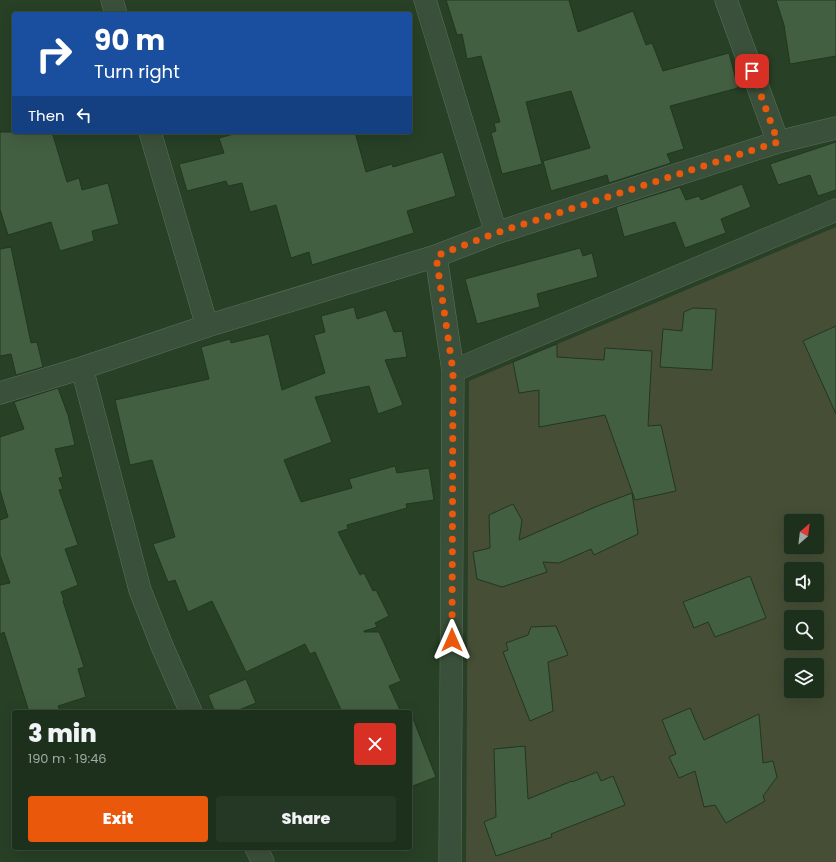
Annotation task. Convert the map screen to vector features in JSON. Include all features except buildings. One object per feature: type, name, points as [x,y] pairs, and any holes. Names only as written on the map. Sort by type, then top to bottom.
[{"type":"street","points":[[112,0],[115,12]]},
{"type":"street","points":[[425,0],[496,233]]},
{"type":"street","points":[[726,0],[778,142]]},
{"type":"street","points":[[0,393],[82,368],[206,326],[436,256],[496,233],[778,142],[836,128]]},
{"type":"street","points":[[151,134],[206,326]]},
{"type":"street","points":[[453,371],[836,210]]},
{"type":"street","points":[[436,256],[453,371],[450,862]]},
{"type":"street","points":[[82,368],[140,590],[162,646],[190,710]]},
{"type":"street","points":[[257,850],[263,862]]},
{"type":"green space","points":[[836,227],[836,862],[466,862],[469,381]]},
{"type":"route","points":[[452,640],[453,371],[436,256],[496,233],[778,142],[752,71]]}]
